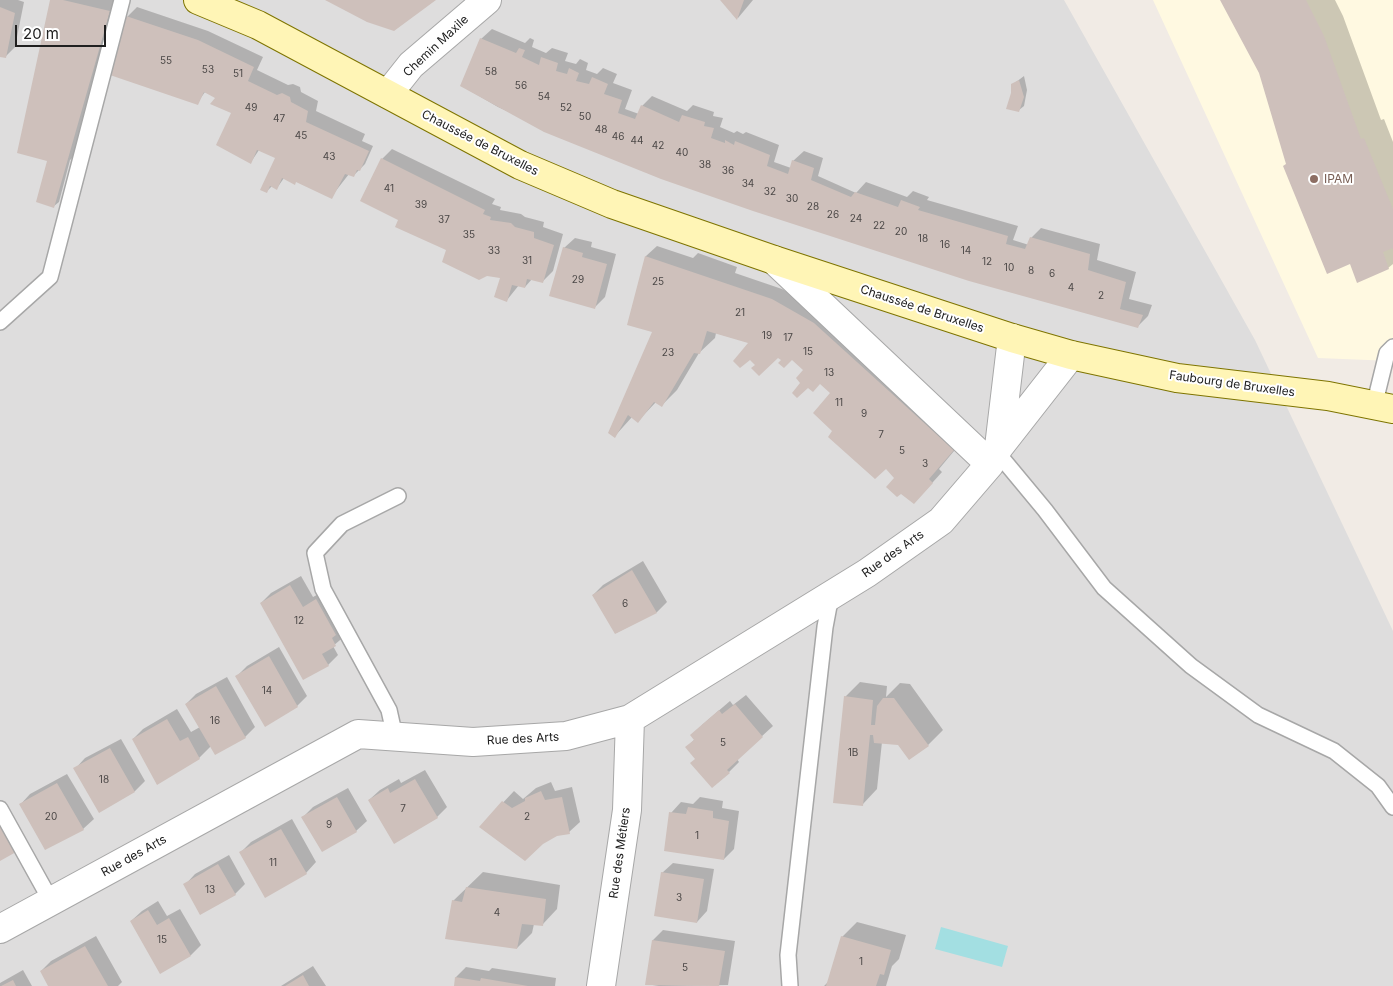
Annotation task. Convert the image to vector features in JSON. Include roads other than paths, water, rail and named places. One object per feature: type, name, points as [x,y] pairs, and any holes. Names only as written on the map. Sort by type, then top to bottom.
[{"type":"main road","name":"Chaussée de Bruxelles","points":[[198,0],[258,25],[520,165],[564,185],[774,260],[1012,338],[1071,355]]},
{"type":"main road","name":"Faubourg de Bruxelles","points":[[1071,355],[1177,378],[1328,396],[1384,407]]},
{"type":"street","name":"Chemin Maxile","points":[[388,94],[411,66],[487,0]]},
{"type":"street","name":"Chaussée de Bruxelles","points":[[774,260],[995,454]]},
{"type":"street","points":[[995,454],[1012,338]]},
{"type":"street","name":"Rue des Arts","points":[[0,929],[358,734],[473,742],[566,736],[630,719],[831,595],[941,521],[1071,355]]},
{"type":"street","name":"Rue des Métiers","points":[[601,986],[627,810],[630,719]]},
{"type":"lane","points":[[0,322],[50,276],[122,0]]},
{"type":"lane","points":[[1384,407],[1387,353],[1393,347]]},
{"type":"lane","points":[[995,454],[1045,510],[1104,588],[1191,666],[1258,715],[1334,751],[1378,786],[1393,807]]},
{"type":"lane","points":[[395,736],[389,710],[323,589],[314,552],[342,524],[398,496]]},
{"type":"lane","points":[[790,986],[788,955],[825,627],[831,595]]},
{"type":"lane","points":[[0,809],[51,901]]},
{"type":"water","points":[[941,927],[1008,946],[1002,967],[935,949]]},
{"type":"place","name":"IPAM","points":[[1314,179]]}]
